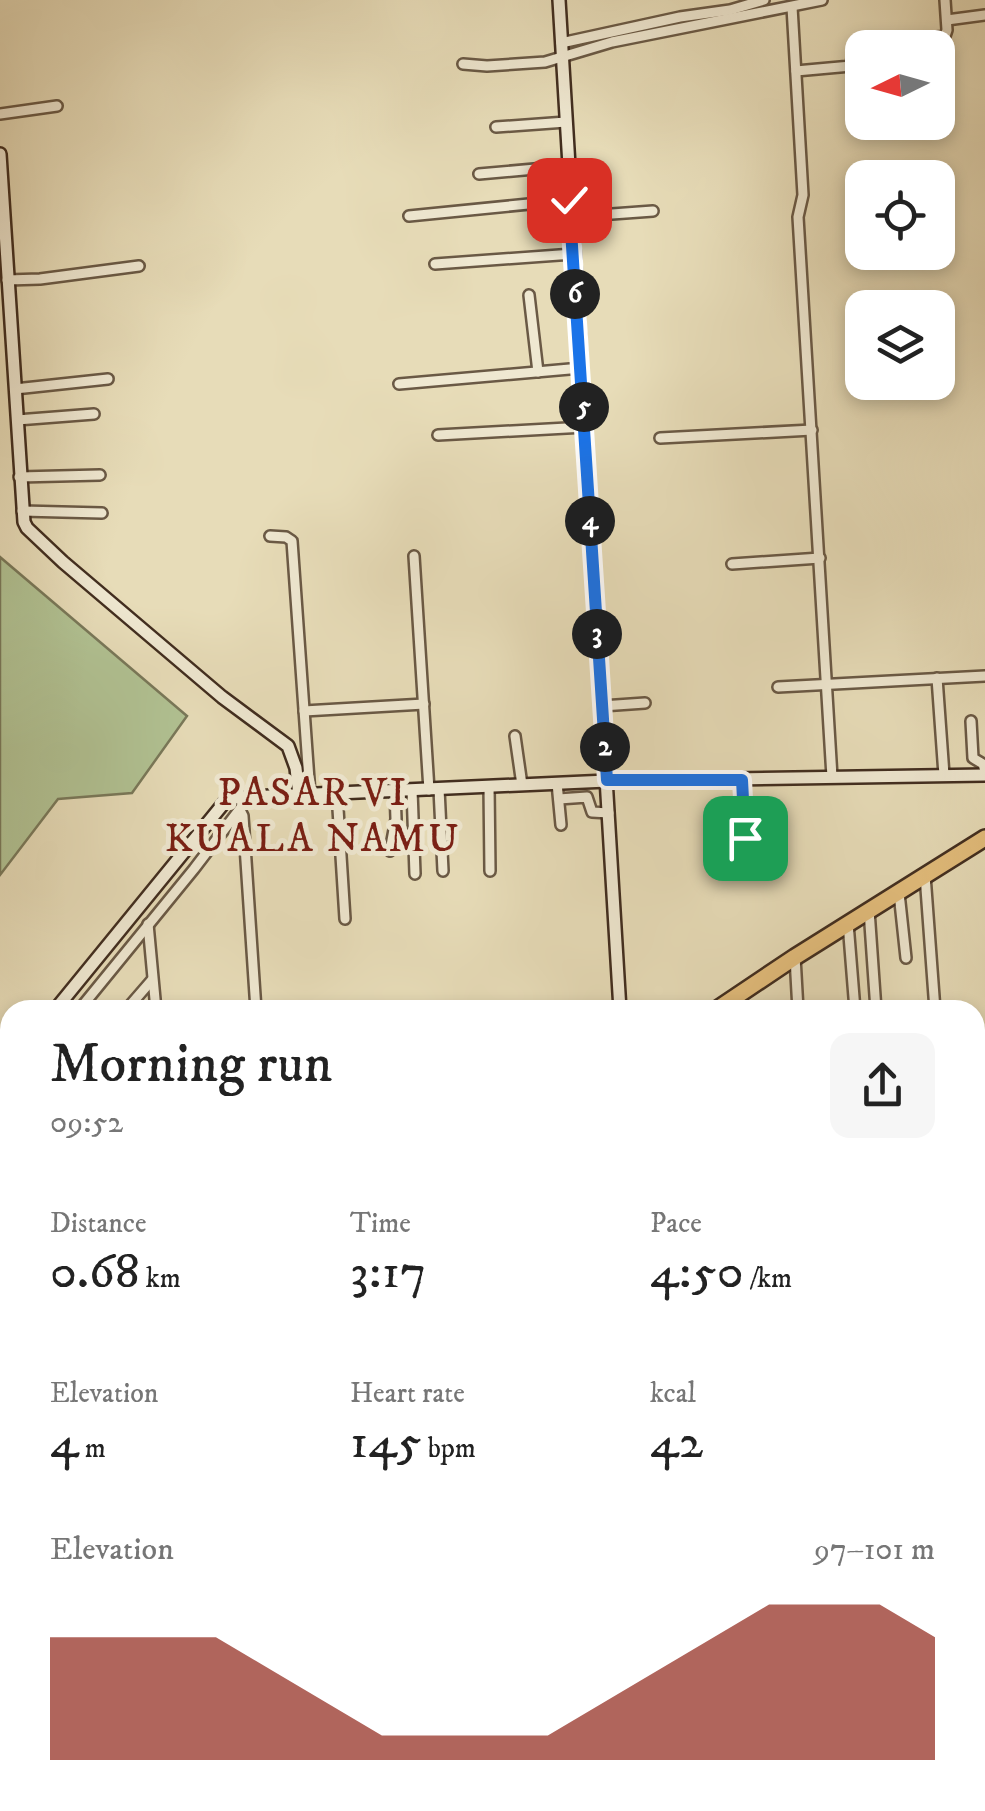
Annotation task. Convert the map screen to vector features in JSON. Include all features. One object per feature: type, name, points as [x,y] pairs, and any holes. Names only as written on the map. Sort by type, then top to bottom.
[{"type":"highway","points":[[731,1000],[985,838]]},
{"type":"street","points":[[559,0],[619,1000]]},
{"type":"street","points":[[561,44],[764,0]]},
{"type":"street","points":[[462,64],[516,65],[562,59],[612,42],[777,5],[792,7],[822,0]]},
{"type":"street","points":[[796,70],[851,66],[857,47],[945,36],[945,0]]},
{"type":"street","points":[[792,7],[804,195],[798,218],[832,777]]},
{"type":"street","points":[[946,20],[985,15]]},
{"type":"street","points":[[0,114],[57,106]]},
{"type":"street","points":[[496,126],[566,122]]},
{"type":"street","points":[[0,154],[8,280],[6,343],[15,389],[22,510],[27,528],[222,697],[288,746],[302,768]]},
{"type":"street","points":[[479,174],[568,166]]},
{"type":"street","points":[[408,216],[569,200]]},
{"type":"street","points":[[570,217],[653,211]]},
{"type":"street","points":[[434,264],[573,254]]},
{"type":"street","points":[[8,280],[138,266]]},
{"type":"street","points":[[529,295],[538,372]]},
{"type":"street","points":[[399,384],[580,368]]},
{"type":"street","points":[[15,389],[108,379]]},
{"type":"street","points":[[16,420],[94,414]]},
{"type":"street","points":[[438,435],[585,427]]},
{"type":"street","points":[[660,438],[812,430]]},
{"type":"street","points":[[20,477],[100,475]]},
{"type":"street","points":[[22,510],[102,513]]},
{"type":"street","points":[[270,536],[292,540],[304,711],[305,794]]},
{"type":"street","points":[[414,556],[424,704],[442,871]]},
{"type":"street","points":[[732,564],[820,558]]},
{"type":"street","points":[[778,687],[985,676]]},
{"type":"street","points":[[937,678],[944,775]]},
{"type":"street","points":[[602,706],[645,703]]},
{"type":"street","points":[[304,711],[424,704]]},
{"type":"street","points":[[63,1000],[228,798],[607,780],[985,773],[984,764],[974,758],[971,721]]},
{"type":"street","points":[[515,736],[522,785]]},
{"type":"street","points":[[742,780],[745,838]]},
{"type":"street","points":[[575,782],[576,798]]},
{"type":"street","points":[[557,783],[561,825]]},
{"type":"street","points":[[490,786],[490,871]]},
{"type":"street","points":[[412,790],[415,874]]},
{"type":"street","points":[[390,851],[396,819],[395,791]]},
{"type":"street","points":[[337,793],[344,919]]},
{"type":"street","points":[[88,1000],[249,797]]},
{"type":"street","points":[[559,798],[589,799],[592,812],[609,813]]},
{"type":"street","points":[[240,810],[255,1000]]},
{"type":"street","points":[[926,875],[934,1000]]},
{"type":"street","points":[[899,893],[906,958]]},
{"type":"street","points":[[869,910],[875,1000]]},
{"type":"street","points":[[848,923],[854,1000]]},
{"type":"street","points":[[148,924],[155,1000]]},
{"type":"street","points":[[795,957],[797,1000]]},
{"type":"street","points":[[135,1000],[152,980]]},
{"type":"green space","points":[[0,557],[187,716],[132,793],[58,799],[0,875]]},
{"type":"district","name":"PASAR VI KUALA NAMU","points":[[313,814]]},
{"type":"route","points":[[569,200],[607,780],[742,780],[745,838]]}]
